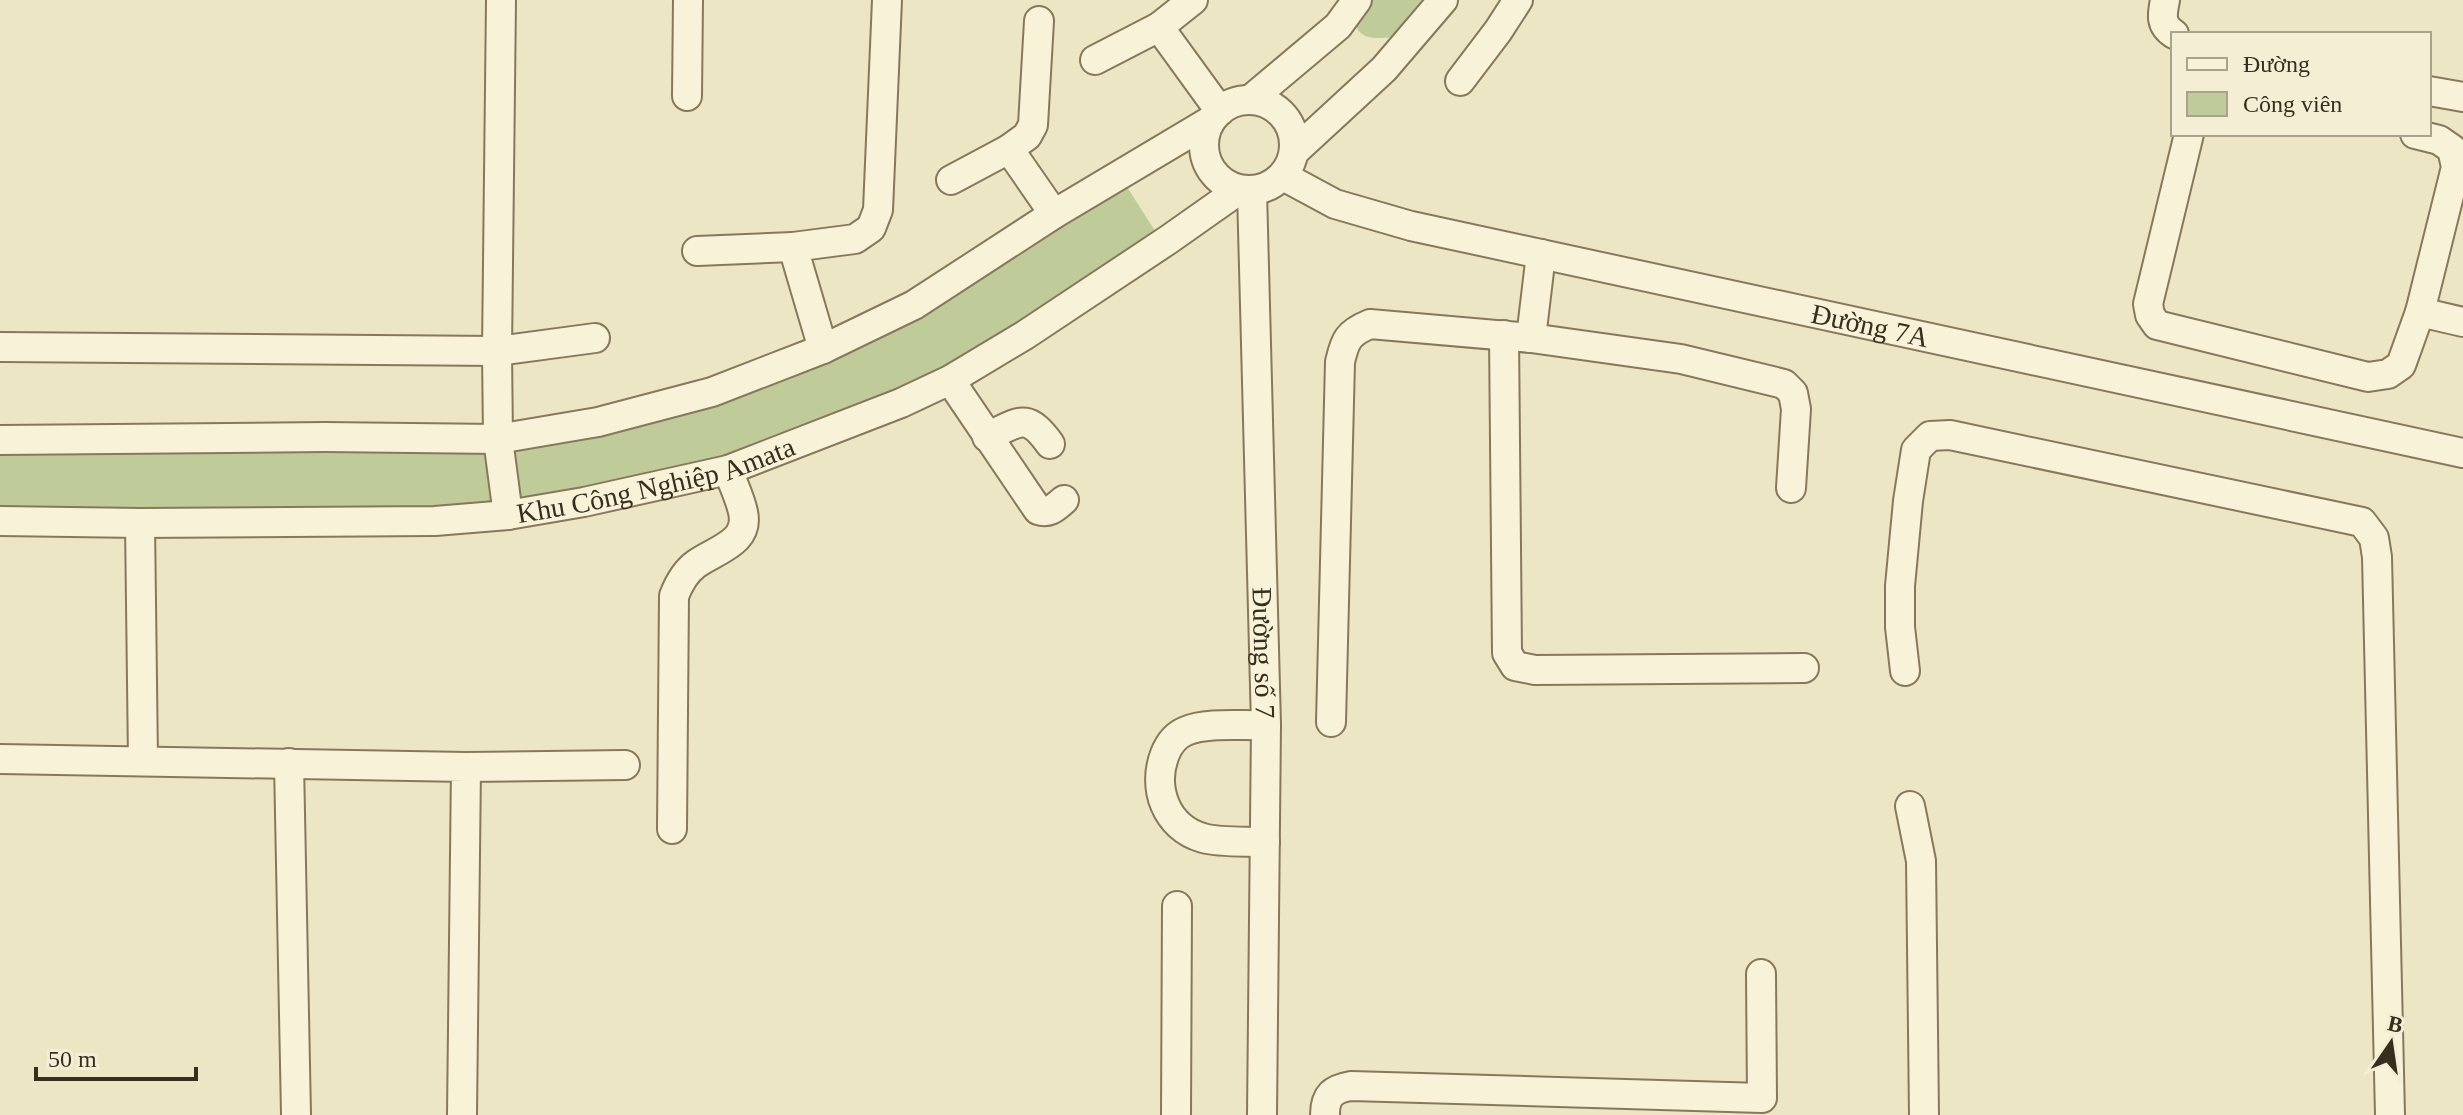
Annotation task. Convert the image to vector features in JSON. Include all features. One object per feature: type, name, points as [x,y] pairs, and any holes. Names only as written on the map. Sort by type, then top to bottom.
[{"type":"street","points":[[501,0],[498,439],[508,515]]},
{"type":"street","points":[[687,96],[688,0]]},
{"type":"street","points":[[697,251],[793,247],[855,239],[871,228],[878,210],[887,0]]},
{"type":"street","points":[[1095,60],[1159,27],[1193,0]]},
{"type":"street","points":[[1250,100],[1338,26],[1357,0]]},
{"type":"street","points":[[1215,116],[1204,139],[1206,162],[1224,183],[1246,190],[1263,189],[1384,69],[1443,0]]},
{"type":"street","points":[[1460,81],[1518,0]]},
{"type":"street","points":[[2165,0],[2162,20],[2171,32]]},
{"type":"street","points":[[951,180],[1027,136],[1033,125],[1039,21]]},
{"type":"street","points":[[1159,27],[1215,116]]},
{"type":"street","points":[[2431,91],[2463,97]]},
{"type":"street","points":[[0,440],[498,439],[598,422],[712,392],[823,349],[914,305],[1235,102],[1250,100],[1265,103],[1286,120],[1294,139],[1288,164]]},
{"type":"street","points":[[2189,136],[2148,304],[2150,315],[2157,325],[2368,377],[2388,374],[2401,365],[2420,312],[2456,167],[2452,149],[2439,140],[2423,136]]},
{"type":"street","points":[[1009,149],[1054,214]]},
{"type":"street","name":"Đường 7A","points":[[1288,164],[1335,204],[1411,226],[2463,453]]},
{"type":"street","name":"Khu Công Nghiệp Amata","points":[[0,521],[435,521],[508,515],[584,502],[728,470],[901,403],[950,380],[1025,335],[1246,190]]},
{"type":"street","name":"Đường số 7","points":[[1246,190],[1266,725],[1262,1115]]},
{"type":"street","points":[[793,247],[823,349]]},
{"type":"street","points":[[1541,254],[1518,336],[1507,653],[1515,666],[1535,670],[1804,668]]},
{"type":"street","points":[[2420,312],[2463,322]]},
{"type":"street","points":[[1331,722],[1340,362],[1344,343],[1355,330],[1370,324],[1518,336],[1681,359],[1784,384],[1793,393],[1796,409],[1791,488]]},
{"type":"street","points":[[0,347],[497,351],[595,338]]},
{"type":"street","points":[[950,380],[1038,510],[1051,511],[1064,500]]},
{"type":"street","points":[[987,437],[1017,423],[1028,423],[1038,428],[1050,444]]},
{"type":"street","points":[[1905,671],[1900,627],[1900,586],[1908,501],[1916,450],[1930,436],[1950,435],[2362,522],[2374,538],[2377,557],[2390,1115]]},
{"type":"street","points":[[672,829],[674,596],[681,580],[694,565],[733,543],[744,529],[744,514],[728,470]]},
{"type":"street","points":[[140,523],[143,761]]},
{"type":"street","points":[[1265,842],[1204,838],[1182,828],[1166,811],[1160,791],[1160,768],[1170,743],[1185,731],[1205,727],[1266,725]]},
{"type":"street","points":[[0,759],[466,767],[625,765]]},
{"type":"street","points":[[289,763],[296,1115]]},
{"type":"street","points":[[462,1115],[466,767]]},
{"type":"street","points":[[1910,806],[1921,861],[1924,1115]]},
{"type":"street","points":[[1176,1115],[1177,906]]},
{"type":"street","points":[[1325,1115],[1327,1097],[1334,1089],[1351,1086],[1762,1107],[1761,974]]},
{"type":"green space","points":[[1372,0],[1428,0],[1396,37],[1378,38],[1362,34],[1355,24]]},
{"type":"green space","points":[[1127,187],[1157,234],[1020,324],[943,370],[896,392],[724,458],[513,502],[507,450],[719,402]]},
{"type":"green space","points":[[0,451],[492,451],[499,503],[434,509],[0,509]]}]
